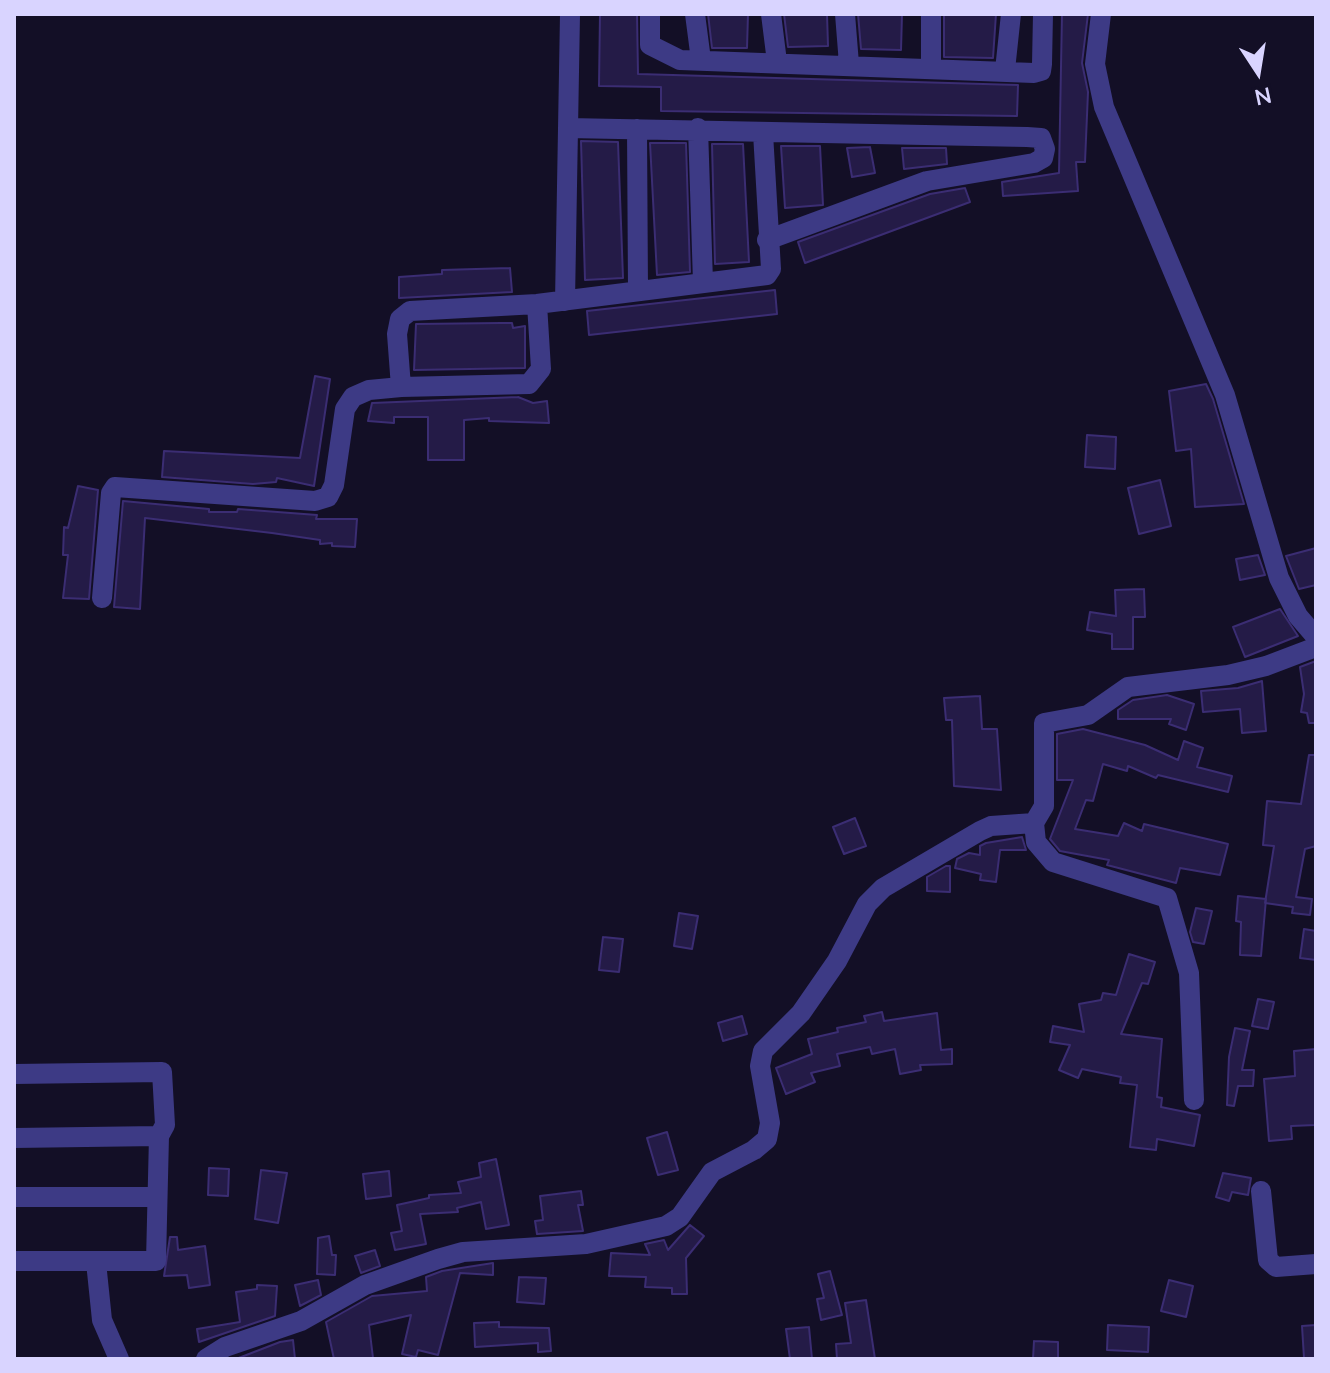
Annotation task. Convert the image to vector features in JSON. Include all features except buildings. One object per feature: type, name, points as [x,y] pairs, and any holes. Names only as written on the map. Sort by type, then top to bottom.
[{"type":"street","points":[[565,301],[570,14]]},
{"type":"street","points":[[650,14],[650,45],[680,60],[1041,71],[1043,14]]},
{"type":"street","points":[[695,14],[701,60]]},
{"type":"street","points":[[771,14],[777,62]]},
{"type":"street","points":[[845,14],[849,64]]},
{"type":"street","points":[[931,14],[931,69]]},
{"type":"street","points":[[1005,70],[1011,14]]},
{"type":"street","points":[[1101,14],[1095,64],[1100,96],[1133,182],[1225,395],[1279,578],[1298,616],[1316,637]]},
{"type":"street","points":[[568,128],[698,128],[763,133],[1027,137],[1041,138],[1045,149],[1043,158],[1034,163],[927,181],[767,240]]},
{"type":"street","points":[[698,128],[703,282]]},
{"type":"street","points":[[637,129],[638,291]]},
{"type":"street","points":[[401,387],[397,334],[400,319],[410,311],[537,304],[767,275],[771,269],[763,133]]},
{"type":"street","points":[[102,598],[111,493],[115,487],[315,501],[328,497],[334,485],[345,409],[353,397],[369,390],[401,387],[529,384],[541,369],[537,304]]},
{"type":"street","points":[[1194,1100],[1189,973],[1167,898],[1053,862],[1036,842],[1034,823],[1044,806],[1044,723],[1088,715],[1128,687],[1228,675],[1277,663],[1316,647]]},
{"type":"street","points":[[206,1359],[225,1347],[301,1321],[365,1285],[438,1259],[463,1252],[586,1244],[666,1226],[680,1217],[712,1172],[754,1150],[767,1139],[770,1123],[760,1066],[763,1051],[801,1013],[837,961],[867,904],[883,888],[980,831],[991,826],[1034,823]]},
{"type":"street","points":[[14,1074],[162,1072],[165,1125],[159,1136],[156,1261],[14,1261]]},
{"type":"street","points":[[14,1138],[159,1136]]},
{"type":"street","points":[[1261,1191],[1268,1260],[1276,1267],[1316,1264]]},
{"type":"street","points":[[14,1197],[157,1197]]},
{"type":"street","points":[[96,1262],[102,1320],[119,1359]]}]
